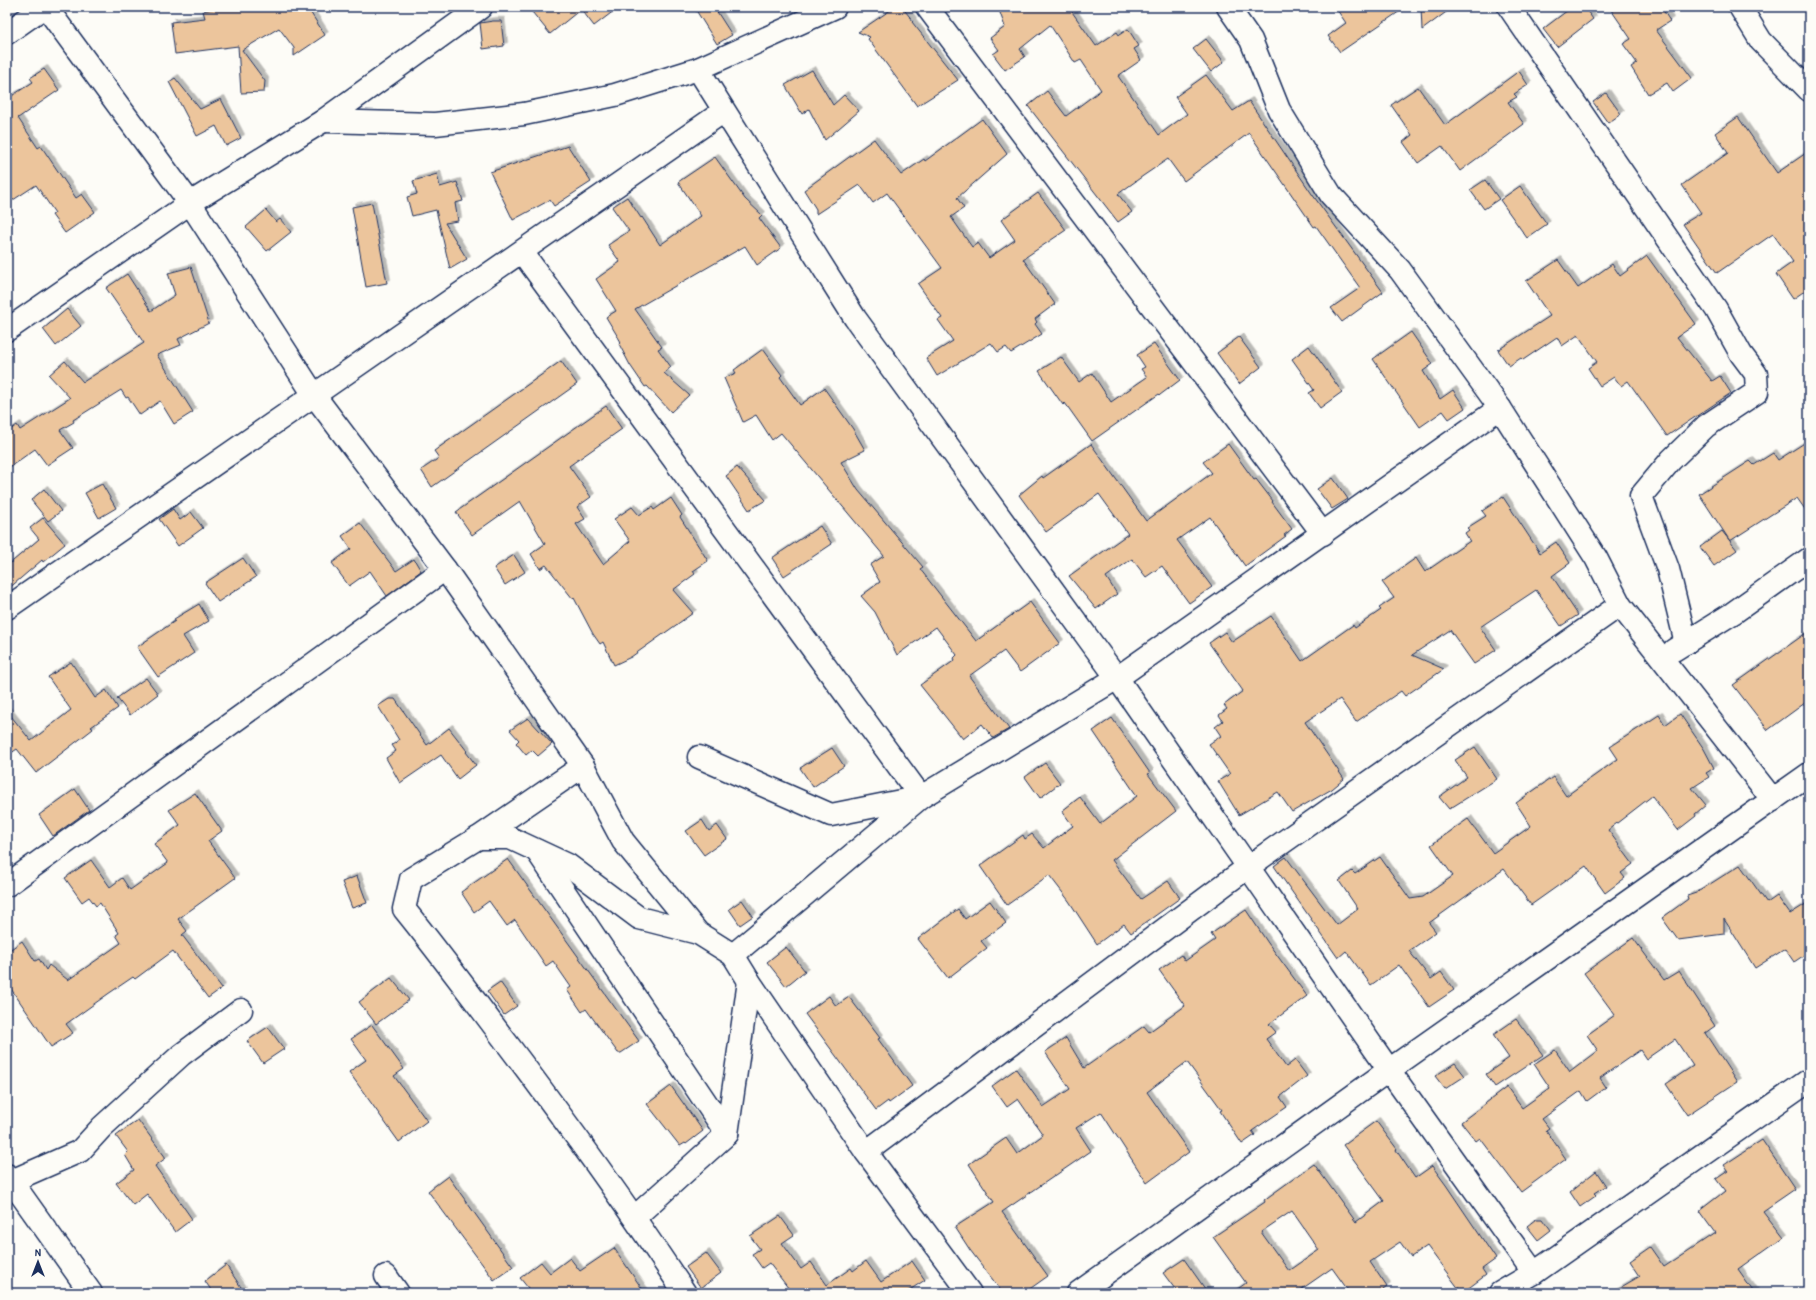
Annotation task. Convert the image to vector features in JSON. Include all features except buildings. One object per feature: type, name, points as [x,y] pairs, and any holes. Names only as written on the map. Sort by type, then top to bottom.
[{"type":"street","points":[[7,33],[45,7],[190,203],[314,395],[445,569],[583,766],[623,842],[698,933]]},
{"type":"street","points":[[7,330],[190,203],[323,121],[480,7]]},
{"type":"street","points":[[323,121],[435,124],[524,114],[615,95],[698,69],[834,7]]},
{"type":"street","points":[[927,7],[1323,534]]},
{"type":"street","points":[[1228,7],[1251,40],[1279,110],[1331,195],[1400,270],[1500,408],[1596,558],[1620,605],[1773,800]]},
{"type":"street","points":[[1509,7],[1716,309],[1741,354],[1756,374],[1758,392],[1706,426],[1672,460],[1641,496],[1668,569],[1686,643]]},
{"type":"street","points":[[1740,7],[1761,41],[1809,90]]},
{"type":"street","points":[[698,69],[855,318],[1117,678],[1389,1070],[1534,1273]]},
{"type":"street","points":[[7,608],[724,111]]},
{"type":"street","points":[[522,252],[921,797]]},
{"type":"street","points":[[733,955],[921,797],[1117,678],[1500,408]]},
{"type":"street","points":[[1662,658],[1733,612],[1809,559]]},
{"type":"street","points":[[7,885],[445,569]]},
{"type":"street","points":[[866,1152],[1248,867],[1620,605]]},
{"type":"street","points":[[699,757],[831,815],[921,797]]},
{"type":"street","points":[[583,766],[478,838],[411,879],[404,910],[431,943],[563,1117],[685,1293]]},
{"type":"street","points":[[1078,1293],[1389,1070],[1809,774]]},
{"type":"street","points":[[478,838],[510,838],[568,865],[639,918],[698,933],[733,955],[749,981],[866,1152],[970,1293]]},
{"type":"street","points":[[537,851],[727,1134]]},
{"type":"street","points":[[634,1218],[727,1134],[749,981]]},
{"type":"street","points":[[91,1293],[8,1179],[80,1151],[102,1127],[181,1055],[241,1010]]},
{"type":"street","points":[[1500,1293],[1534,1273],[1809,1080]]}]
